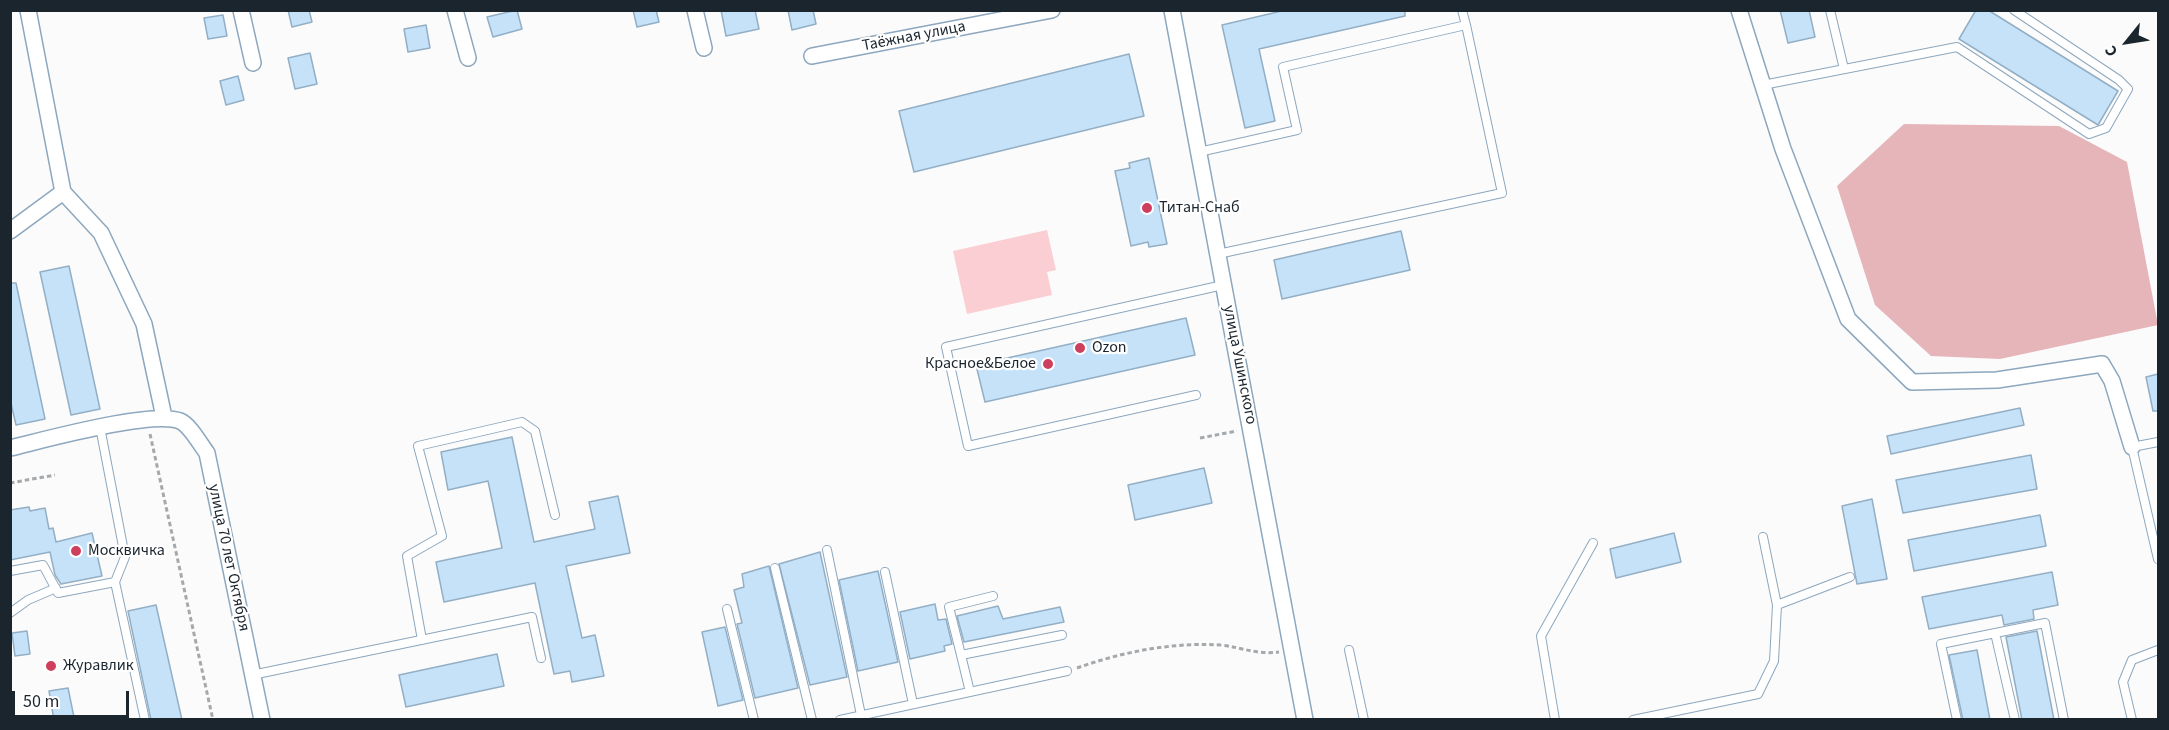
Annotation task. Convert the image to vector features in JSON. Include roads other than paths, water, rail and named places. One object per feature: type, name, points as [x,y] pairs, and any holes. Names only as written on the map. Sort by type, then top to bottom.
[{"type":"street","points":[[10,448],[100,427],[164,417],[144,324],[101,234],[63,192],[28,10]]},
{"type":"street","points":[[241,10],[253,63]]},
{"type":"street","points":[[455,10],[468,58]]},
{"type":"street","points":[[696,10],[704,48]]},
{"type":"street","name":"Таёжная улица","points":[[812,56],[1052,10]]},
{"type":"street","name":"улица Ушинского","points":[[1172,10],[1305,720]]},
{"type":"street","points":[[1739,10],[1783,149],[1848,319],[1912,382],[1996,380],[2102,364],[2112,381],[2132,447]]},
{"type":"street","points":[[10,231],[63,192]]},
{"type":"street","name":"улица 70 лет Октября","points":[[164,417],[183,422],[207,453],[262,720]]},
{"type":"lane","points":[[1218,254],[1502,193],[1462,10]]},
{"type":"lane","points":[[1830,10],[1844,69]]},
{"type":"lane","points":[[1763,85],[1957,47],[2089,134],[2106,128],[2128,89],[2119,80],[2014,10]]},
{"type":"lane","points":[[1199,152],[1297,130],[1283,67],[1466,25]]},
{"type":"lane","points":[[1196,395],[968,446],[946,347],[1223,285]]},
{"type":"lane","points":[[423,640],[407,556],[442,536],[418,446],[522,422],[535,431],[555,515]]},
{"type":"lane","points":[[100,427],[125,557],[115,582],[145,720]]},
{"type":"lane","points":[[2158,442],[2132,447],[2158,559]]},
{"type":"lane","points":[[1633,720],[1758,694],[1774,661],[1777,605],[1763,537]]},
{"type":"lane","points":[[1555,720],[1541,636],[1593,543]]},
{"type":"lane","points":[[827,550],[861,715]]},
{"type":"lane","points":[[10,571],[43,565],[58,593],[115,582]]},
{"type":"lane","points":[[775,568],[812,720]]},
{"type":"lane","points":[[885,572],[913,704]]},
{"type":"lane","points":[[1777,605],[1850,577]]},
{"type":"lane","points":[[10,613],[28,600],[56,588]]},
{"type":"lane","points":[[970,692],[949,607],[993,596]]},
{"type":"lane","points":[[727,609],[754,720]]},
{"type":"lane","points":[[252,675],[532,617],[542,658]]},
{"type":"lane","points":[[1957,720],[1941,644],[2045,623],[2064,720]]},
{"type":"lane","points":[[1995,633],[2015,720]]},
{"type":"lane","points":[[961,655],[1062,635]]},
{"type":"lane","points":[[1349,650],[1364,720]]},
{"type":"lane","points":[[2132,720],[2123,682],[2132,660],[2158,650]]},
{"type":"lane","points":[[840,720],[1067,671]]},
{"type":"place","name":"Титан-Снаб","points":[[1147,208]]},
{"type":"place","name":"Ozon","points":[[1080,348]]},
{"type":"place","name":"Красное&Белое","points":[[1048,364]]},
{"type":"place","name":"Москвичка","points":[[76,551]]},
{"type":"place","name":"Журавлик","points":[[51,666]]}]
